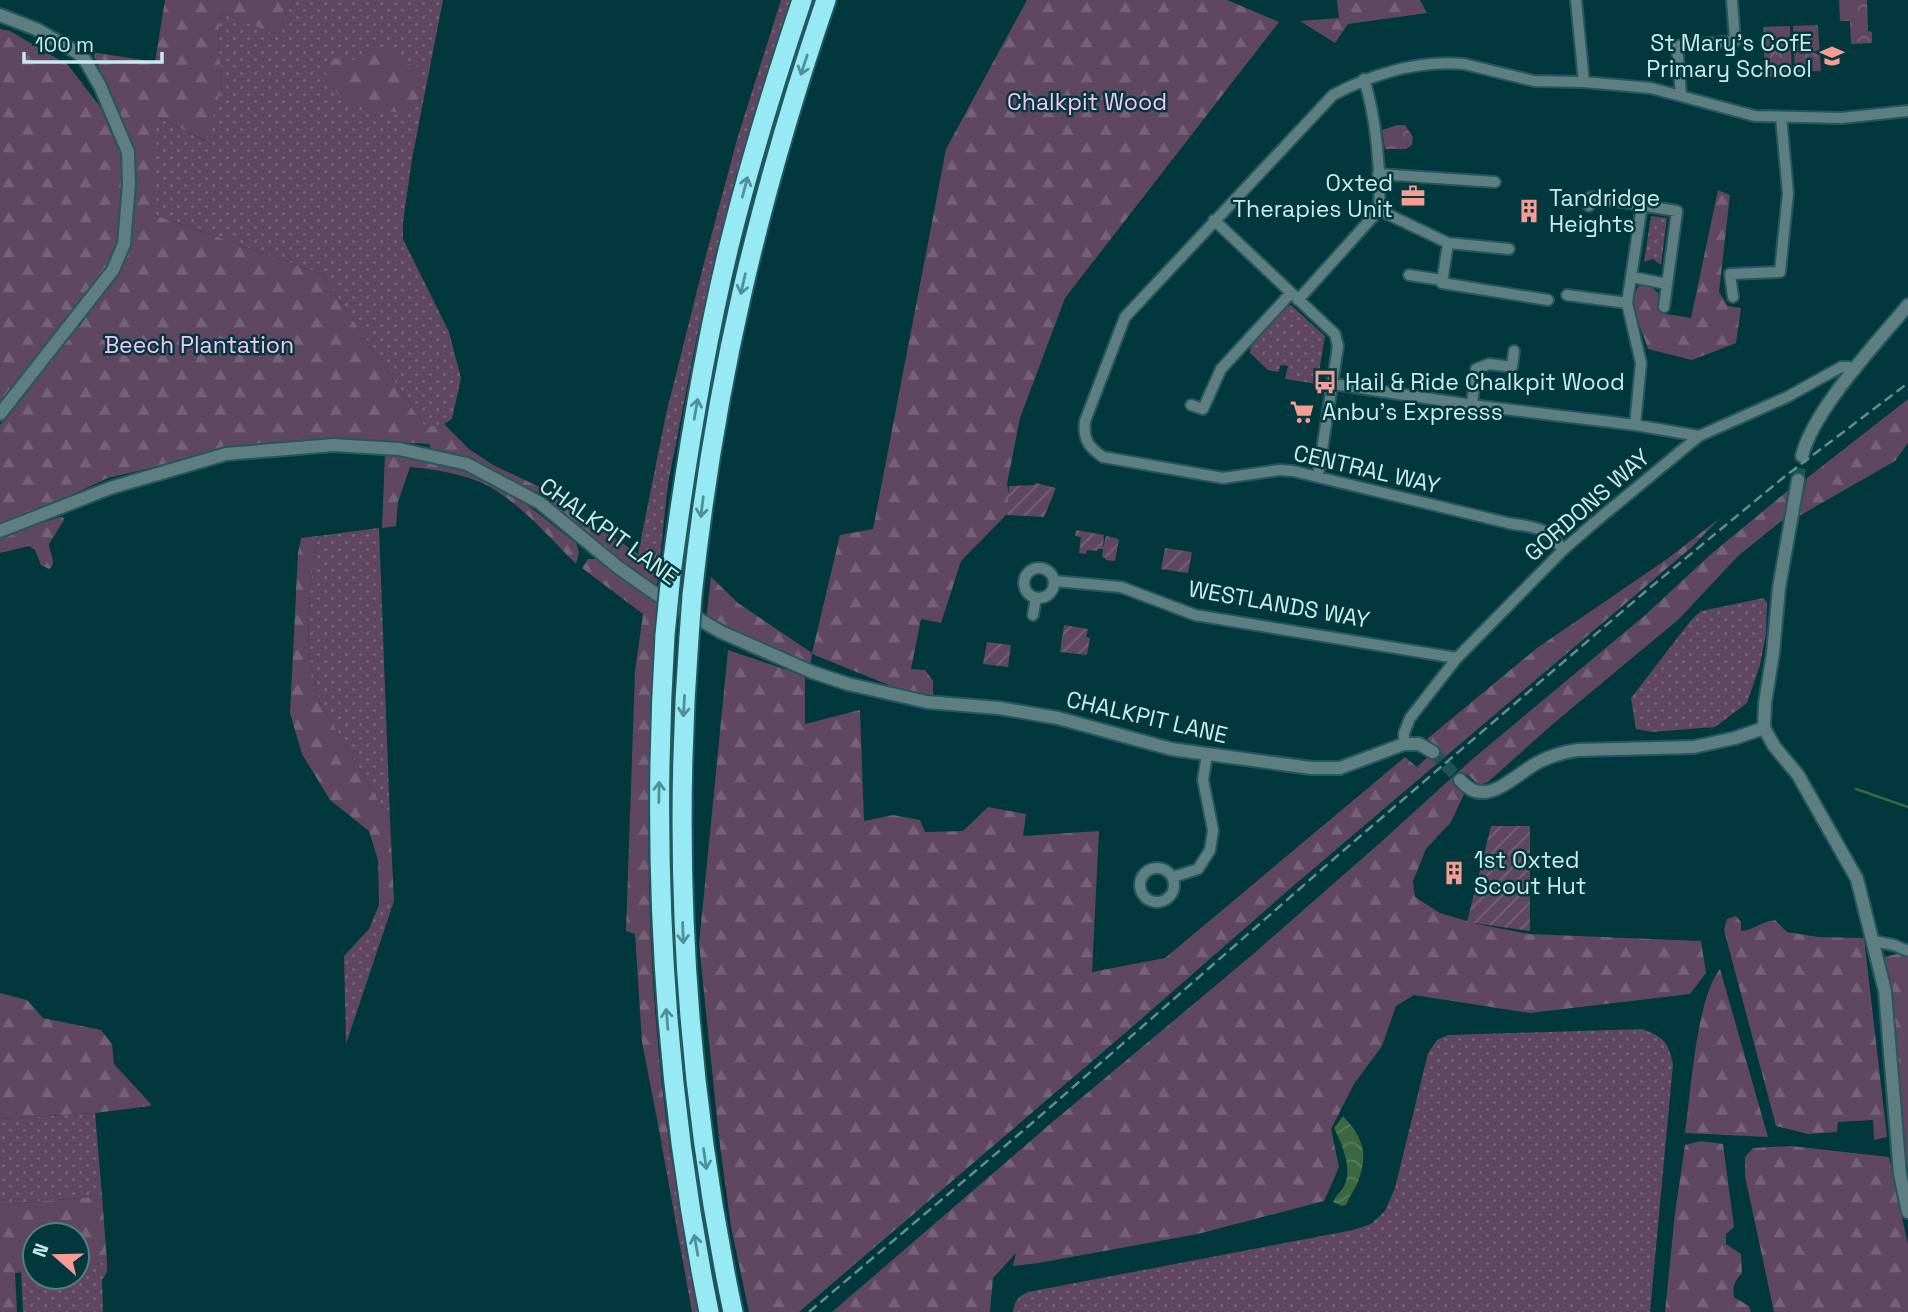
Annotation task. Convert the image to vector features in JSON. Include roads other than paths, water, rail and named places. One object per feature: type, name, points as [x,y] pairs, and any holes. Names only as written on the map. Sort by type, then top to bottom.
[{"type":"highway","points":[[709,1312],[684,1172],[663,973],[659,822],[665,635],[692,430],[720,282],[759,136],[802,0]]},
{"type":"highway","points":[[733,1312],[717,1236],[704,1150],[686,987],[681,887],[681,786],[689,638],[710,450],[738,303],[775,157],[826,0]]},
{"type":"street","points":[[1576,0],[1584,82]]},
{"type":"street","points":[[1681,94],[1677,46],[1735,41],[1732,0]]},
{"type":"street","points":[[0,16],[36,29],[85,60],[100,86],[128,152],[129,184],[124,244],[113,270],[0,414]]},
{"type":"street","points":[[1318,476],[1338,346],[1335,334],[1214,220],[1333,95],[1386,71],[1452,63],[1534,81],[1651,88],[1755,116],[1841,118],[1908,111]]},
{"type":"street","points":[[1191,405],[1203,409],[1221,369],[1379,210],[1370,97],[1364,79]]},
{"type":"street","points":[[1733,297],[1730,274],[1780,272],[1788,193],[1782,117]]},
{"type":"street","points":[[1378,174],[1495,182]]},
{"type":"street","points":[[1590,206],[1591,197],[1677,211],[1664,307]]},
{"type":"street","points":[[1636,425],[1642,363],[1627,303],[1642,205]]},
{"type":"street","points":[[1379,210],[1448,243],[1510,249]]},
{"type":"street","name":"CENTRAL WAY","points":[[1214,220],[1125,317],[1085,421],[1083,433],[1088,445],[1103,457],[1223,478],[1280,470],[1318,476],[1508,523],[1541,528],[1549,531],[1563,550]]},
{"type":"street","points":[[1442,280],[1448,243]]},
{"type":"street","points":[[1409,275],[1548,300]]},
{"type":"street","points":[[1632,277],[1667,284]]},
{"type":"street","points":[[1567,295],[1627,303]]},
{"type":"street","points":[[1802,456],[1811,429],[1908,305]]},
{"type":"street","points":[[1472,405],[1476,369],[1489,364],[1512,367],[1514,351]]},
{"type":"street","name":"GORDONS WAY","points":[[1404,744],[1407,722],[1457,658],[1563,550],[1699,436],[1787,397],[1841,367],[1855,370]]},
{"type":"street","points":[[1332,384],[1699,436]]},
{"type":"street","name":"CHALKPIT LANE","points":[[0,531],[110,488],[226,454],[333,445],[365,445],[421,453],[467,464],[540,503],[619,568],[656,594],[721,632],[812,672],[848,684],[927,702],[1028,712],[1058,718],[1134,741],[1207,755],[1325,769],[1340,768],[1404,744]]},
{"type":"street","points":[[1798,480],[1779,588],[1765,702],[1765,728],[1774,746],[1798,775],[1857,879],[1885,991],[1900,1174],[1908,1212]]},
{"type":"street","points":[[1034,569],[1044,569],[1054,581],[1051,592],[1042,598],[1036,598],[1031,597],[1024,589],[1024,579],[1034,569]]},
{"type":"street","name":"WESTLANDS WAY","points":[[1054,581],[1122,587],[1195,615],[1457,658]]},
{"type":"street","points":[[1033,615],[1036,598]]},
{"type":"street","points":[[1460,780],[1467,787],[1484,792],[1560,753],[1578,750],[1695,747],[1765,728]]},
{"type":"street","points":[[1404,744],[1419,744],[1433,752]]},
{"type":"street","points":[[1173,877],[1198,869],[1210,850],[1213,830],[1203,780],[1207,755]]},
{"type":"street","points":[[1872,941],[1908,951]]},
{"type":"water","points":[[1343,1116],[1359,1137],[1363,1160],[1358,1182],[1346,1205],[1342,1206],[1333,1202],[1343,1188],[1347,1174],[1343,1150],[1334,1128]]},
{"type":"waterway","points":[[1856,789],[1908,807]]},
{"type":"tunnel","points":[[1798,480],[1802,456]]},
{"type":"tunnel","points":[[1433,752],[1460,780]]},
{"type":"railway","points":[[809,1312],[1031,1124],[1646,591],[1784,477],[1908,383]]},
{"type":"place","name":"St Mary's CofE Primary School","points":[[1832,56]]},
{"type":"place","name":"Oxted Therapies Unit","points":[[1413,196]]},
{"type":"place","name":"Tandridge Heights","points":[[1529,211]]},
{"type":"place","name":"Hail & Ride Chalkpit Wood","points":[[1325,382]]},
{"type":"place","name":"Anbu's Expresss","points":[[1302,412]]},
{"type":"place","name":"1st Oxted Scout Hut","points":[[1454,873]]},
{"type":"park label","name":"Chalkpit Wood","points":[[1087,102]]},
{"type":"park label","name":"Beech Plantation","points":[[199,345]]}]
